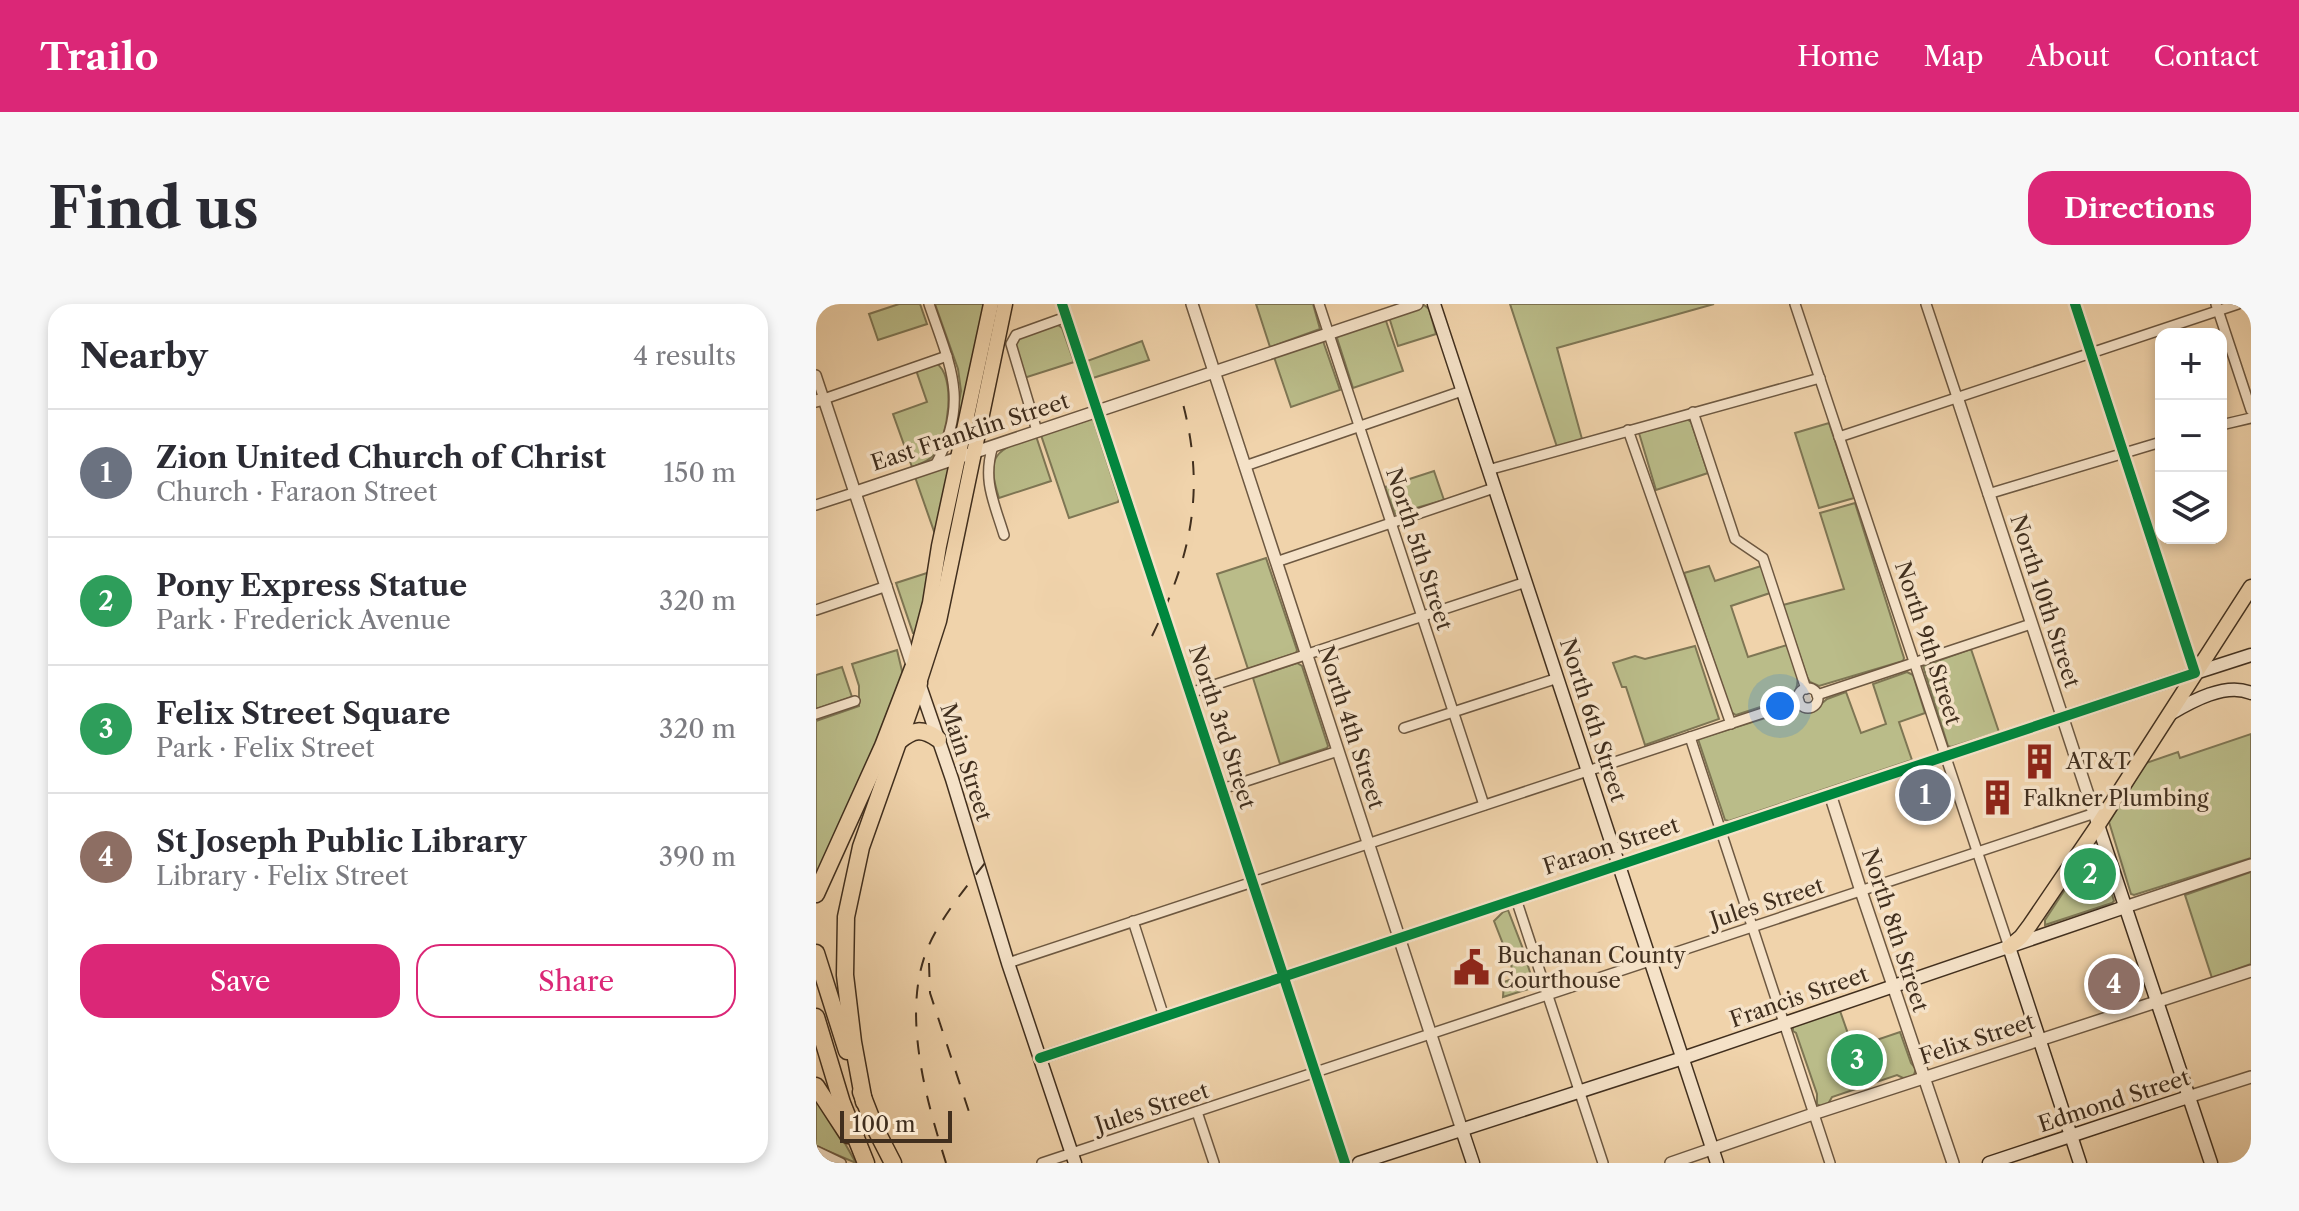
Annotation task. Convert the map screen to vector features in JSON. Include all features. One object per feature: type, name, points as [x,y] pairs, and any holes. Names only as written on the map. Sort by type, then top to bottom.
[{"type":"highway","points":[[864,1102],[845,975],[845,928],[861,847],[899,741],[916,675]]},
{"type":"highway","points":[[816,894],[916,675]]},
{"type":"highway","points":[[899,741],[918,731],[926,731],[938,739]]},
{"type":"highway","points":[[816,953],[864,1102],[893,1163]]},
{"type":"highway","points":[[816,1017],[842,1103],[863,1156]]},
{"type":"highway","points":[[816,1086],[863,1156]]},
{"type":"main road","points":[[966,454],[991,304]]},
{"type":"main road","points":[[916,675],[939,546],[1005,304]]},
{"type":"main road","name":"North 6th Street","points":[[1434,304],[1717,1163]]},
{"type":"main road","points":[[2009,947],[2030,925],[2251,587]]},
{"type":"main road","name":"Faraon Street","points":[[2195,673],[2251,655]]},
{"type":"main road","name":"Main Street","points":[[916,675],[1074,1158]]},
{"type":"main road","points":[[2167,716],[2193,701],[2228,690],[2251,693]]},
{"type":"main road","name":"North 10th Street","points":[[2101,815],[2125,907],[2211,1163]]},
{"type":"main road","name":"Francis Street","points":[[1359,1163],[1683,1058],[2125,907]]},
{"type":"main road","name":"North 9th Street","points":[[2009,947],[2080,1163]]},
{"type":"main road","name":"Edmond Street","points":[[1989,1163],[2188,1097]]},
{"type":"main road","name":"North 4th Street","points":[[1462,1130],[1473,1163]]},
{"type":"street","points":[[929,304],[952,368],[956,398],[949,433],[936,464]]},
{"type":"street","name":"North 3rd Street","points":[[1062,304],[1345,1163]]},
{"type":"street","name":"North 4th Street","points":[[1192,304],[1462,1130]]},
{"type":"street","name":"North 5th Street","points":[[1319,304],[1484,805]]},
{"type":"street","name":"East Franklin Street","points":[[856,492],[1417,304]]},
{"type":"street","name":"North 9th Street","points":[[1795,304],[2009,947]]},
{"type":"street","name":"North 10th Street","points":[[1926,304],[2062,717],[2101,815]]},
{"type":"street","points":[[2075,304],[2195,673]]},
{"type":"street","points":[[1839,437],[2091,353],[2217,307],[2238,304]]},
{"type":"street","points":[[2217,307],[2251,410]]},
{"type":"street","points":[[1037,431],[1011,344],[1016,335],[1066,317]]},
{"type":"street","points":[[820,400],[947,356]]},
{"type":"street","name":"Main Street","points":[[816,375],[820,400],[856,492],[916,675]]},
{"type":"street","points":[[1488,470],[1820,378]]},
{"type":"street","points":[[1245,466],[1462,391]]},
{"type":"street","points":[[1693,412],[1735,539],[1763,558],[1806,689]]},
{"type":"street","points":[[2227,424],[2251,418]]},
{"type":"street","points":[[1628,430],[1731,724]]},
{"type":"street","points":[[1988,494],[2155,444]]},
{"type":"street","points":[[993,446],[987,470],[988,482],[1004,535]]},
{"type":"street","points":[[1276,562],[1494,488]]},
{"type":"street","points":[[816,505],[856,492]]},
{"type":"street","points":[[1190,693],[1526,582]]},
{"type":"street","points":[[816,610],[887,586]]},
{"type":"street","points":[[1817,695],[2031,624]]},
{"type":"street","name":"Faraon Street","points":[[1040,1058],[2195,673]]},
{"type":"street","points":[[1404,728],[1558,678]]},
{"type":"street","points":[[1806,689],[1814,690],[1817,695],[1818,701],[1813,706],[1804,707],[1799,701],[1800,693],[1806,689]]},
{"type":"street","points":[[816,714],[855,701]]},
{"type":"street","points":[[1008,963],[1799,701]]},
{"type":"street","points":[[1690,737],[1830,1163]]},
{"type":"street","points":[[1222,789],[1338,751]]},
{"type":"street","name":"North 8th Street","points":[[1830,794],[1953,1163]]},
{"type":"street","name":"Jules Street","points":[[1042,1163],[1074,1158],[1197,1112],[1547,994],[2101,815]]},
{"type":"street","name":"Francis Street","points":[[2125,907],[2251,865]]},
{"type":"street","points":[[1516,899],[1603,1163]]},
{"type":"street","points":[[1133,921],[1164,1017]]},
{"type":"street","name":"Felix Street","points":[[1671,1163],[2251,971]]},
{"type":"street","name":"Edmond Street","points":[[2188,1097],[2251,1077]]},
{"type":"street","points":[[1197,1112],[1214,1163]]},
{"type":"street","points":[[816,1151],[841,1163]]},
{"type":"green space","points":[[899,304],[920,304],[927,324],[878,340],[869,314]]},
{"type":"green space","points":[[935,304],[985,304],[956,448],[950,449],[961,391],[958,369]]},
{"type":"green space","points":[[1256,304],[1313,304],[1320,329],[1270,347]]},
{"type":"green space","points":[[1510,304],[1714,304],[1557,348],[1582,439],[1557,447]]},
{"type":"green space","points":[[1424,305],[1429,309],[1436,334],[1398,346],[1389,317]]},
{"type":"green space","points":[[1385,318],[1403,371],[1353,388],[1337,335]]},
{"type":"green space","points":[[1057,324],[1062,328],[1074,362],[1024,378],[1015,342],[1019,337]]},
{"type":"green space","points":[[1142,341],[1149,360],[1093,378],[1087,361]]},
{"type":"green space","points":[[1323,341],[1340,390],[1291,407],[1274,357]]},
{"type":"green space","points":[[936,363],[947,380],[948,408],[943,435],[934,455],[912,467],[893,414],[927,402],[916,370]]},
{"type":"green space","points":[[1093,419],[1119,499],[1118,502],[1069,518],[1041,435]]},
{"type":"green space","points":[[1687,419],[1691,422],[1708,473],[1656,490],[1639,433]]},
{"type":"green space","points":[[1829,423],[1854,498],[1819,508],[1795,433]]},
{"type":"green space","points":[[1036,436],[1051,481],[999,498],[993,472],[997,456],[1011,445]]},
{"type":"green space","points":[[951,467],[936,537],[915,477]]},
{"type":"green space","points":[[1434,471],[1444,500],[1395,514],[1385,487]]},
{"type":"green space","points":[[1855,503],[1904,658],[1903,661],[1819,686],[1807,677],[1783,605],[1844,589],[1820,513]]},
{"type":"green space","points":[[1266,558],[1297,650],[1296,653],[1248,669],[1217,574]]},
{"type":"green space","points":[[1709,566],[1715,581],[1761,566],[1770,593],[1731,606],[1748,657],[1787,645],[1797,678],[1791,697],[1736,715],[1731,712],[1684,573]]},
{"type":"green space","points":[[930,572],[917,628],[913,633],[896,583]]},
{"type":"green space","points":[[1695,646],[1719,719],[1645,745],[1626,687],[1622,687],[1613,663],[1635,656],[1645,659]]},
{"type":"green space","points":[[1971,649],[1999,732],[1951,747],[1948,746],[1923,666]]},
{"type":"green space","points":[[897,650],[903,675],[877,744],[818,871],[816,721],[859,706],[859,686],[852,664]]},
{"type":"green space","points":[[1297,663],[1302,666],[1328,746],[1280,764],[1253,678]]},
{"type":"green space","points":[[842,667],[852,697],[816,709],[816,675]]},
{"type":"green space","points":[[1907,672],[1913,675],[1925,713],[1899,722],[1912,760],[1725,820],[1698,739],[1791,710],[1814,710],[1827,699],[1846,692],[1861,733],[1886,724],[1873,684]]},
{"type":"green space","points":[[2251,734],[2251,858],[2131,894],[2109,822],[2146,763],[2178,752],[2180,758]]},
{"type":"green space","points":[[2093,847],[2098,850],[2114,901],[2045,925],[2045,920]]},
{"type":"green space","points":[[2251,872],[2251,964],[2212,978],[2185,895]]},
{"type":"green space","points":[[1508,910],[1523,949],[1511,953],[1509,948],[1505,949],[1494,921]]},
{"type":"green space","points":[[1524,954],[1535,987],[1503,997],[1504,982],[1515,978],[1511,965],[1515,963],[1513,957]]},
{"type":"green space","points":[[1839,1008],[1853,1048],[1900,1032],[1916,1069],[1913,1077],[1897,1075],[1832,1097],[1822,1107],[1817,1104],[1817,1094],[1793,1025]]},
{"type":"green space","points":[[816,1092],[856,1163],[816,1146]]},
{"type":"railway","points":[[1152,636],[1177,577],[1191,521],[1193,463],[1182,400]]},
{"type":"railway","points":[[946,1163],[919,1054],[916,1026],[921,970],[929,945],[942,922],[992,854]]},
{"type":"railway","points":[[929,963],[930,993],[972,1121]]},
{"type":"cycle path","points":[[1062,304],[1345,1163]]},
{"type":"cycle path","points":[[1040,1058],[2195,673],[2075,304]]},
{"type":"place","name":"AT&T","points":[[2040,761]]},
{"type":"place","name":"Zion United Church of Christ","points":[[1925,795]]},
{"type":"place","name":"Falkner Plumbing","points":[[1997,798]]},
{"type":"place","name":"Pony Express Statue","points":[[2090,874]]},
{"type":"place","name":"Buchanan County Courthouse","points":[[1471,968]]},
{"type":"place","name":"St Joseph Public Library","points":[[2114,984]]},
{"type":"place","name":"Felix Street Square","points":[[1857,1060]]}]
